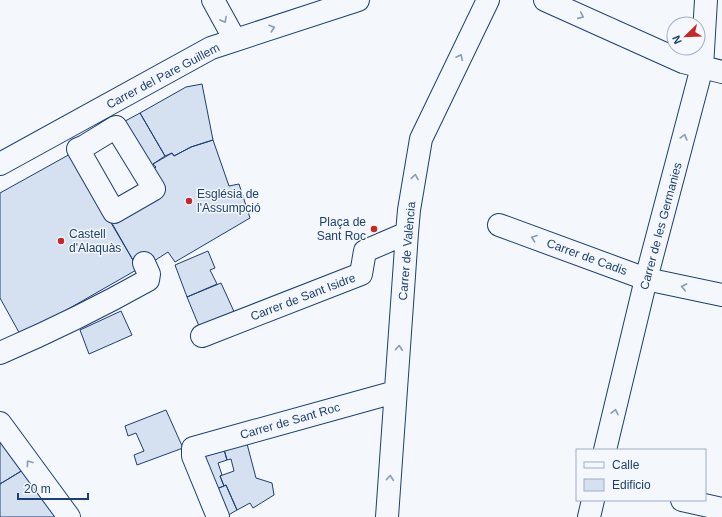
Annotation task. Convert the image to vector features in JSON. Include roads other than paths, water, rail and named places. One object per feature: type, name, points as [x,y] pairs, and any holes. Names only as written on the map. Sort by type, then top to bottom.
[{"type":"street","points":[[212,0],[235,40]]},
{"type":"street","name":"Carrer del Pare Guillem","points":[[0,164],[211,48],[358,0]]},
{"type":"street","name":"Carrer de València","points":[[387,517],[407,233],[421,139],[488,0]]},
{"type":"street","points":[[545,0],[607,36],[683,62],[712,70]]},
{"type":"street","name":"Carrer de les Germanies","points":[[606,449],[646,279],[712,70],[706,0]]},
{"type":"street","points":[[73,124],[85,146]]},
{"type":"street","points":[[116,126],[154,189],[114,212],[78,149],[85,146],[116,126]]},
{"type":"street","name":"Carrer de Cadis","points":[[499,225],[646,279],[722,295]]},
{"type":"street","name":"Carrer de Sant Isidre","points":[[202,336],[361,274],[365,251],[407,233]]},
{"type":"street","points":[[0,353],[40,336],[115,299],[148,280],[149,274],[144,263]]},
{"type":"street","name":"Carrer de Sant Roc","points":[[218,517],[193,456],[193,448],[395,392]]},
{"type":"street","points":[[0,423],[69,517]]},
{"type":"street","points":[[589,517],[593,501]]},
{"type":"street","points":[[686,501],[722,509]]},
{"type":"place","name":"Església de l'Assumpció","points":[[189,201]]},
{"type":"place","name":"Plaça de Sant Roc","points":[[374,229]]},
{"type":"place","name":"Castell d'Alaquàs","points":[[61,241]]}]
